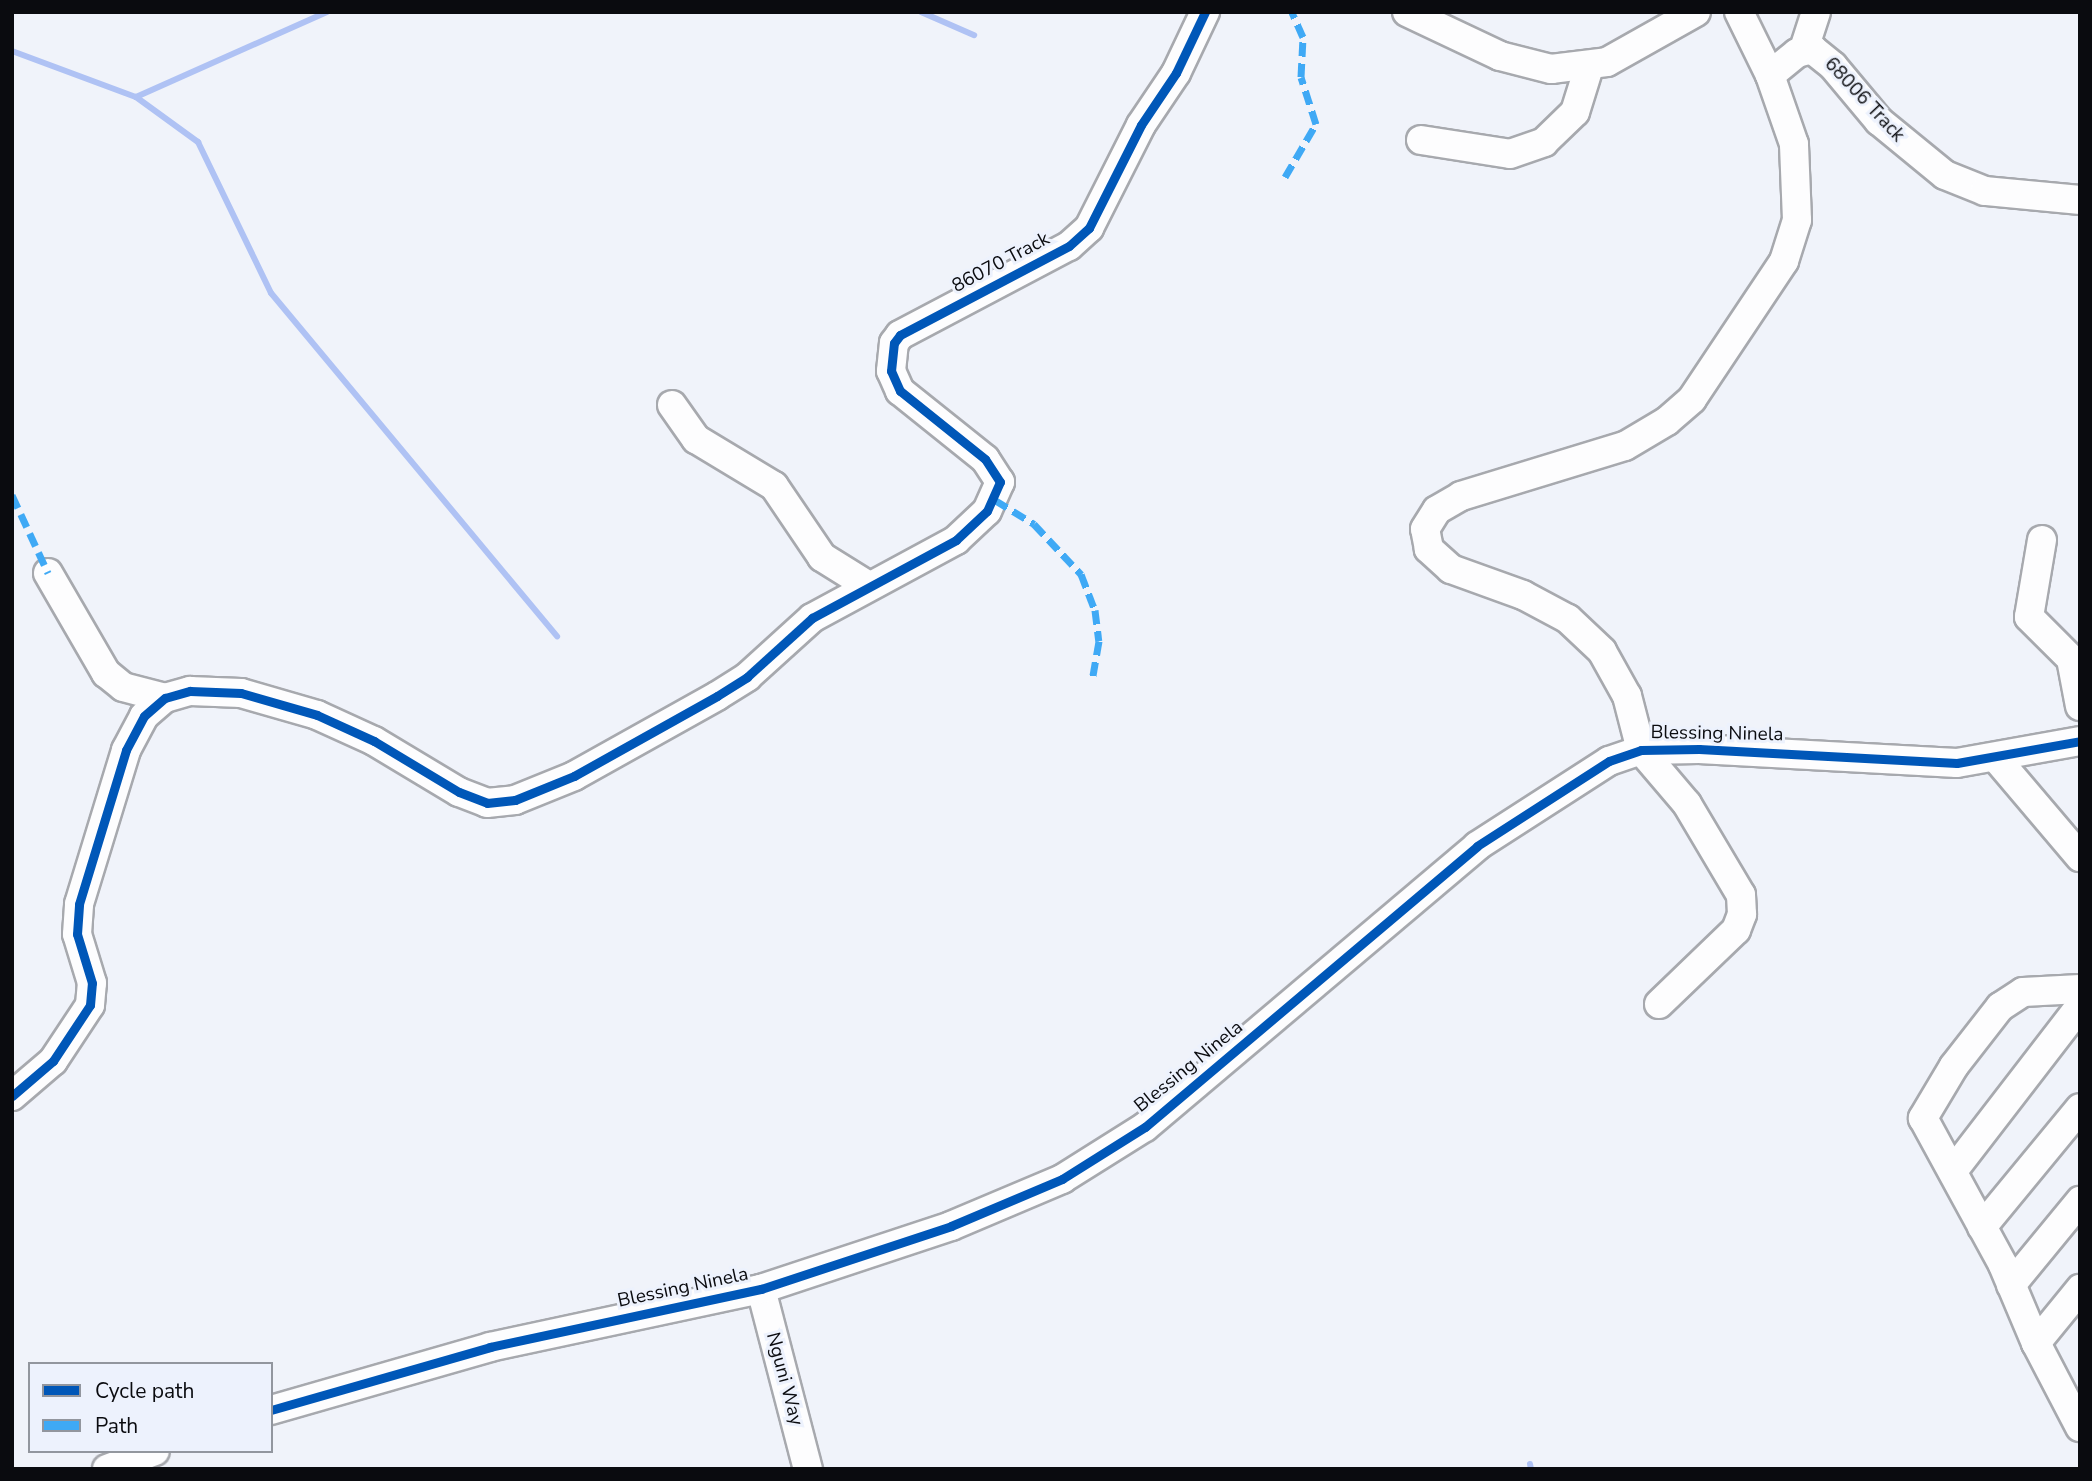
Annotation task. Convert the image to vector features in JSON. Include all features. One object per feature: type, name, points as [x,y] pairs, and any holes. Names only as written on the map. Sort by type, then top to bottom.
[{"type":"street","name":"86070 Track","points":[[867,585],[956,540],[995,500],[999,482],[993,468],[900,391],[891,371],[894,343],[900,335],[1069,246],[1089,228],[1141,125],[1177,73],[1205,12]]},
{"type":"street","points":[[1407,12],[1526,65],[1551,69],[1589,67],[1607,62],[1696,12]]},
{"type":"street","points":[[1659,1004],[1736,930],[1742,914],[1741,895],[1688,804],[1641,750],[1627,696],[1602,651],[1568,619],[1523,595],[1451,569],[1429,549],[1425,529],[1437,510],[1461,496],[1625,446],[1667,421],[1692,398],[1784,261],[1797,220],[1794,144],[1770,75],[1739,12]]},
{"type":"street","points":[[1804,49],[1816,12]]},
{"type":"street","name":"68006 Track","points":[[1770,75],[1804,49],[1821,53],[1879,121],[1945,175],[1984,191],[2080,200]]},
{"type":"street","points":[[1421,140],[1480,153],[1510,154],[1544,142],[1575,111],[1589,67]]},
{"type":"street","points":[[12,1096],[53,1061],[90,1005],[92,983],[78,934],[79,904],[126,750],[144,716],[166,698],[190,691],[241,693],[292,708],[374,741],[459,792],[487,803],[515,800],[574,776],[717,696],[747,677],[811,618],[867,585],[822,557],[774,486],[696,439],[672,405]]},
{"type":"street","points":[[2042,540],[2029,617],[2071,659],[2080,706]]},
{"type":"street","points":[[48,573],[106,673],[123,687],[166,698]]},
{"type":"street","name":"Blessing Ninela","points":[[273,1409],[490,1347],[761,1289],[951,1226],[1062,1179],[1145,1127],[1477,846],[1585,774],[1641,750],[1699,749],[1957,763],[2080,741]]},
{"type":"street","points":[[1996,758],[2080,857]]},
{"type":"street","points":[[2076,1405],[2036,1343],[1982,1227],[1923,1118],[1948,1075],[2000,1006],[2023,992],[2080,989]]},
{"type":"street","points":[[1953,1171],[2080,1006]]},
{"type":"street","points":[[1982,1227],[2080,1108]]},
{"type":"street","points":[[2011,1285],[2080,1201]]},
{"type":"street","name":"Nguni Way","points":[[761,1289],[808,1469]]},
{"type":"street","points":[[2036,1343],[2080,1289]]},
{"type":"street","points":[[107,1469],[150,1453]]},
{"type":"waterway","points":[[136,97],[327,12]]},
{"type":"waterway","points":[[921,12],[974,35]]},
{"type":"waterway","points":[[12,51],[136,97],[198,142],[271,293],[557,636]]},
{"type":"waterway","points":[[1530,1464],[1531,1469]]},
{"type":"marked path","points":[[1285,177],[1316,124],[1301,77],[1303,37],[1292,12]]},
{"type":"marked path","points":[[12,495],[48,573]]},
{"type":"marked path","points":[[995,500],[1034,524],[1081,574],[1095,610],[1099,641],[1092,681]]},
{"type":"cycle path","points":[[12,1096],[53,1061],[90,1005],[92,983],[77,934],[79,904],[126,750],[144,716],[165,698],[190,691],[241,693],[317,715],[374,741],[459,792],[487,803],[515,800],[574,776],[717,696],[747,677],[812,618],[956,540],[987,511],[1000,482],[985,459],[900,391],[891,371],[894,343],[900,335],[1069,246],[1089,228],[1141,125],[1176,73],[1205,12]]},
{"type":"cycle path","points":[[273,1409],[490,1347],[761,1289],[951,1226],[1062,1179],[1145,1127],[1477,846],[1609,761],[1641,750],[1699,749],[1957,763],[2080,741]]}]
